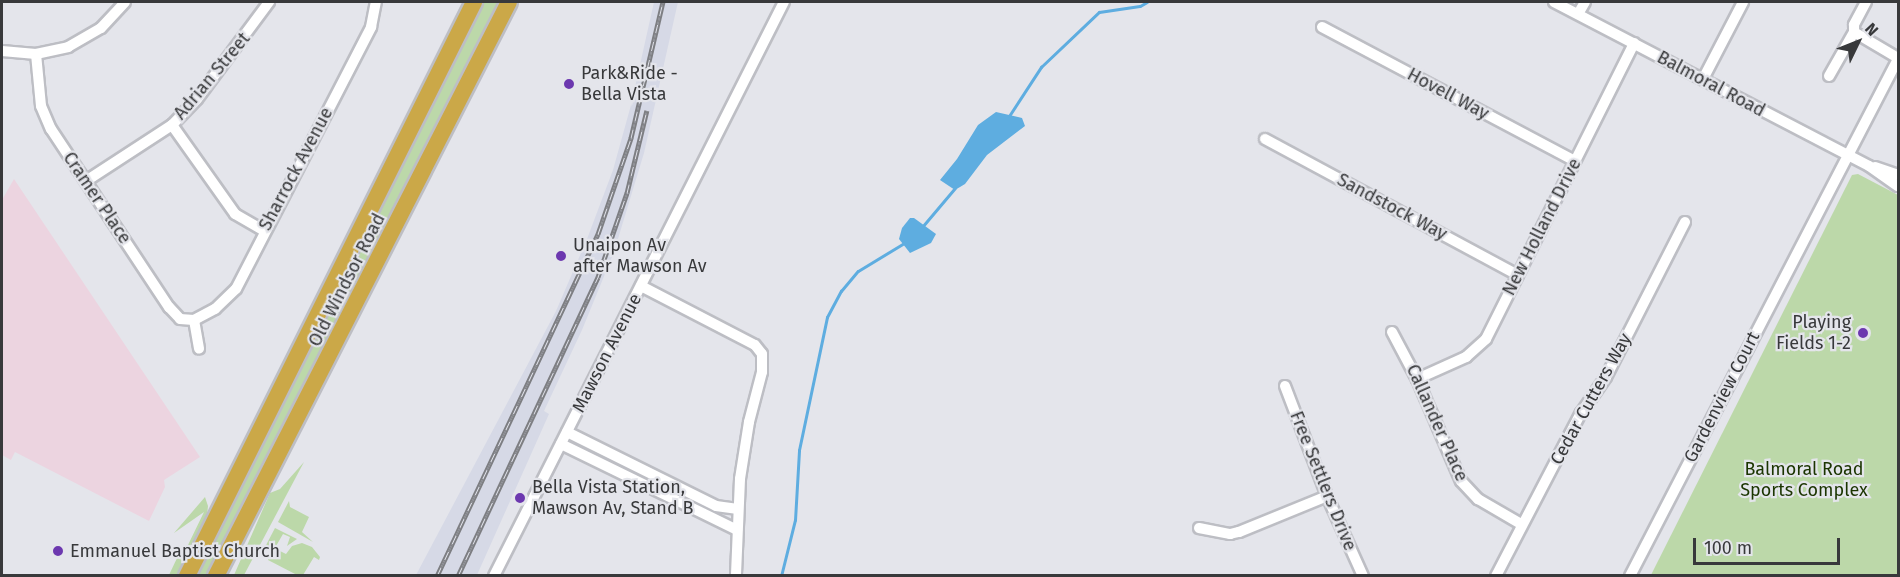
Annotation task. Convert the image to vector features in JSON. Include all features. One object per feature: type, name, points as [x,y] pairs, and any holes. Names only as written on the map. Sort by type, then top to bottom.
[{"type":"highway","name":"Old Windsor Road","points":[[187,576],[474,2]]},
{"type":"highway","name":"Old Windsor Road","points":[[216,576],[509,2]]},
{"type":"street","points":[[2,51],[36,54],[68,47],[92,35],[125,2]]},
{"type":"street","name":"Adrian Street","points":[[86,181],[172,124],[197,99],[269,2]]},
{"type":"street","name":"Sharrock Avenue","points":[[194,320],[215,309],[236,289],[371,27],[376,2]]},
{"type":"street","name":"Mawson Avenue","points":[[494,576],[784,2]]},
{"type":"street","name":"Balmoral Road","points":[[1554,2],[1869,166],[1899,186]]},
{"type":"street","points":[[1578,14],[1585,2]]},
{"type":"street","points":[[1702,79],[1743,2]]},
{"type":"street","points":[[1829,76],[1854,32],[1854,25],[1866,2]]},
{"type":"street","name":"Hovell Way","points":[[1322,27],[1575,161]]},
{"type":"street","points":[[1854,32],[1899,58]]},
{"type":"street","name":"New Holland Drive","points":[[1417,379],[1455,363],[1476,350],[1486,339],[1634,44]]},
{"type":"street","name":"Cramer Place","points":[[36,54],[41,106],[51,129],[169,307],[180,319],[194,320]]},
{"type":"street","name":"Gardenview Court","points":[[1630,576],[1899,58]]},
{"type":"street","points":[[172,124],[235,214],[264,231]]},
{"type":"street","name":"Sandstock Way","points":[[1265,139],[1518,274]]},
{"type":"street","name":"Balmoral Road","points":[[1869,166],[1899,175]]},
{"type":"street","name":"Cedar Cutters Way","points":[[1496,576],[1521,524],[1581,413],[1605,377],[1685,222]]},
{"type":"street","points":[[641,286],[755,345],[762,354],[762,372],[744,450],[738,509],[736,576]]},
{"type":"street","points":[[194,320],[199,350]]},
{"type":"street","name":"Callander Place","points":[[1392,332],[1417,379],[1461,481],[1478,499],[1521,524]]},
{"type":"street","name":"Free Settlers Drive","points":[[1285,386],[1327,496],[1363,576]]},
{"type":"street","points":[[567,432],[716,506],[738,509]]},
{"type":"street","points":[[561,444],[737,530]]},
{"type":"street","points":[[1199,528],[1230,534],[1327,496]]},
{"type":"shaded area","points":[[654,2],[678,2],[644,153],[614,252],[582,330],[544,411],[549,414],[477,575],[416,575],[556,311],[587,239],[613,170],[631,105]]},
{"type":"shaded area","points":[[14,179],[200,457],[164,480],[165,487],[149,521],[15,452],[11,460],[2,455],[2,200]]},
{"type":"green space","points":[[482,2],[500,2],[209,575],[194,576]]},
{"type":"green space","name":"Balmoral Road Sports Complex","points":[[1858,174],[1898,195],[1898,575],[1651,575],[1852,175]]},
{"type":"green space","points":[[304,462],[244,575],[234,575],[270,493],[280,489]]},
{"type":"green space","points":[[205,497],[208,506],[207,516],[178,575],[169,575],[178,556],[188,545],[204,512],[174,533]]},
{"type":"green space","points":[[289,501],[290,507],[309,517],[302,532],[313,542],[278,522]]},
{"type":"green space","points":[[275,528],[297,539],[287,546],[290,537],[283,534],[272,553],[264,549]]},
{"type":"green space","points":[[302,543],[312,547],[320,557],[319,560],[314,557],[303,575],[297,575],[268,560],[272,553],[277,556],[280,551],[286,554],[292,546]]},
{"type":"water","points":[[996,112],[1022,118],[1025,126],[987,155],[965,184],[955,190],[940,180],[957,159],[978,125]]},
{"type":"water","points":[[910,218],[914,218],[936,234],[931,243],[910,253],[899,239],[902,228]]},
{"type":"waterway","points":[[1009,116],[1041,67],[1099,12],[1140,6],[1147,2]]},
{"type":"waterway","points":[[922,227],[955,188]]},
{"type":"waterway","points":[[781,576],[795,520],[799,450],[827,317],[841,291],[858,271],[904,243]]},
{"type":"railway","points":[[437,576],[598,234],[631,138],[663,2]]},
{"type":"railway","points":[[458,576],[598,277],[627,193],[647,110]]},
{"type":"place","name":"Park&Ride - Bella Vista","points":[[569,84]]},
{"type":"place","name":"Unaipon Av after Mawson Av","points":[[561,256]]},
{"type":"place","name":"Playing Fields 1-2","points":[[1863,333]]},
{"type":"place","name":"Bella Vista Station, Mawson Av, Stand B","points":[[520,498]]},
{"type":"place","name":"Emmanuel Baptist Church","points":[[58,551]]}]
